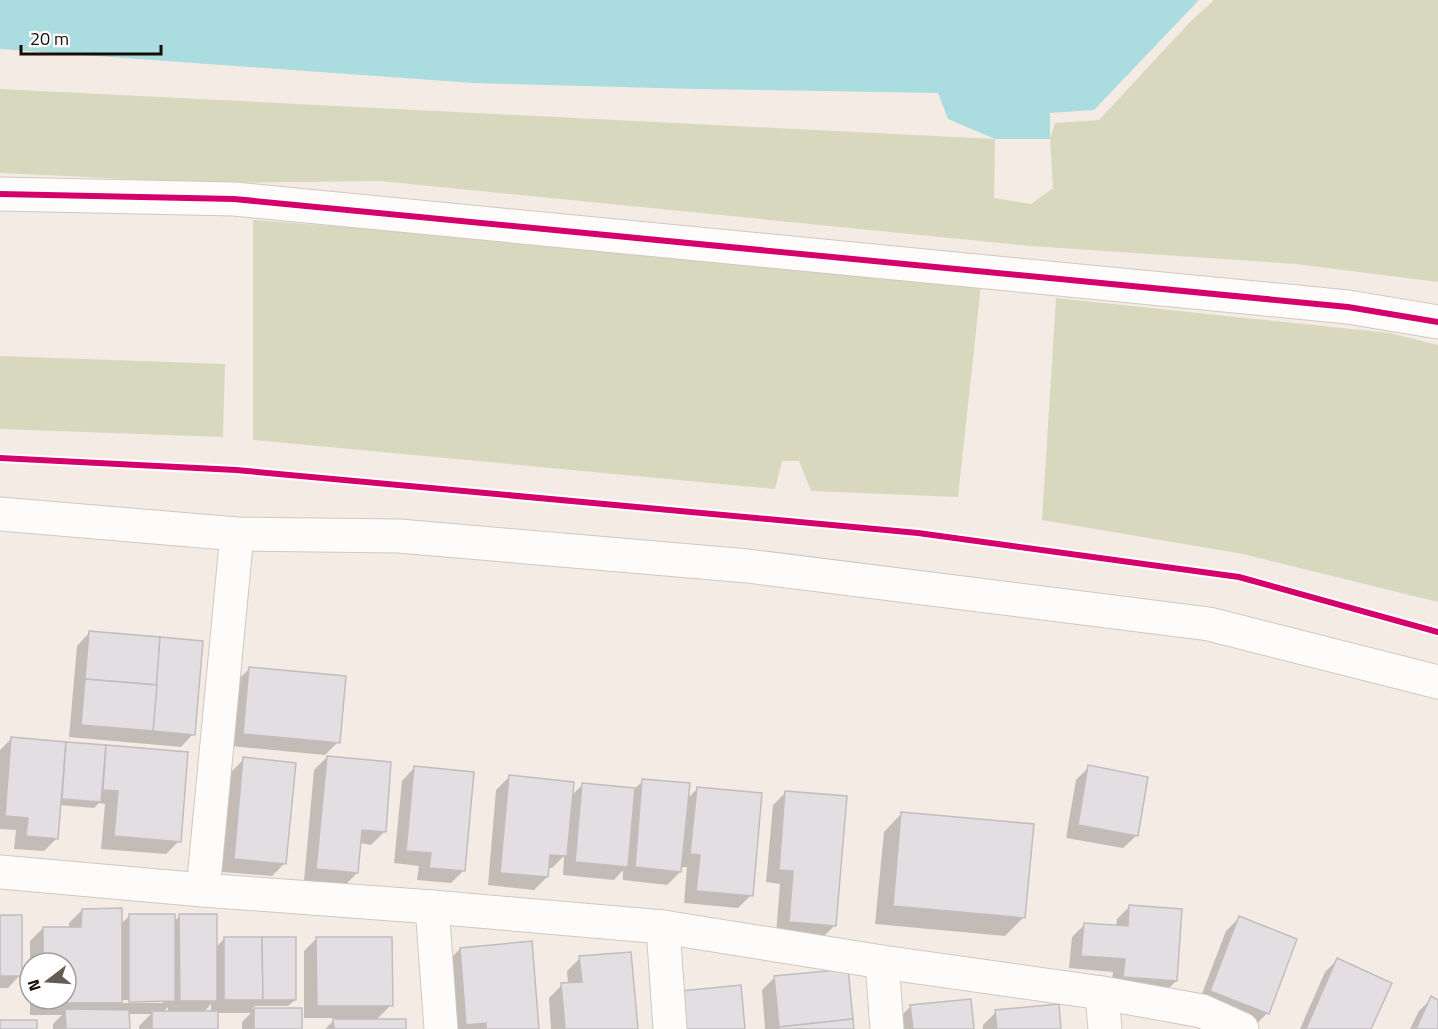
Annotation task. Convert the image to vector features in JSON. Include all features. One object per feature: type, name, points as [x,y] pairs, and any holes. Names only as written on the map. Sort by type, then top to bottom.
[{"type":"street","points":[[0,194],[234,199],[1348,307],[1438,322]]},
{"type":"street","points":[[0,514],[237,534],[399,536],[748,566],[1209,624],[1438,682]]},
{"type":"street","points":[[203,890],[237,534]]},
{"type":"street","points":[[0,872],[663,927],[882,962],[1102,993],[1202,1011],[1242,1029]]},
{"type":"street","points":[[432,907],[441,1029]]},
{"type":"street","points":[[663,927],[669,1029]]},
{"type":"street","points":[[882,962],[887,1029]]},
{"type":"street","points":[[1102,993],[1105,1029]]},
{"type":"green space","points":[[1214,0],[1438,0],[1438,282],[1296,264],[1031,246],[380,181],[213,183],[0,173],[0,89],[995,139],[994,198],[1031,204],[1053,188],[1050,139],[1055,123],[1099,120],[1189,23]]},
{"type":"green space","points":[[253,220],[573,244],[981,285],[958,497],[811,491],[799,461],[782,461],[775,489],[253,440]]},
{"type":"green space","points":[[1056,298],[1390,333],[1438,345],[1438,602],[1243,554],[1042,520]]},
{"type":"green space","points":[[0,356],[225,364],[223,437],[0,429]]},
{"type":"water","points":[[0,0],[1199,0],[1094,110],[1050,113],[1050,139],[995,139],[948,119],[938,93],[473,83],[0,49]]},
{"type":"building","points":[[89,631],[160,637],[157,685],[85,679]]},
{"type":"building","points":[[160,637],[203,641],[195,735],[153,731]]},
{"type":"building","points":[[249,667],[346,676],[340,743],[243,734]]},
{"type":"building","points":[[85,679],[157,685],[153,731],[81,725]]},
{"type":"building","points":[[11,737],[66,742],[58,839],[26,836],[28,818],[5,816]]},
{"type":"building","points":[[66,742],[106,745],[101,802],[62,799]]},
{"type":"building","points":[[106,745],[188,752],[181,842],[114,836],[118,791],[103,790]]},
{"type":"building","points":[[327,756],[391,762],[386,832],[362,830],[358,873],[316,869]]},
{"type":"building","points":[[243,757],[296,763],[286,864],[234,859]]},
{"type":"building","points":[[1088,765],[1148,777],[1138,836],[1078,825]]},
{"type":"building","points":[[414,766],[474,772],[465,871],[429,868],[431,853],[406,851]]},
{"type":"building","points":[[509,775],[574,782],[567,856],[550,855],[548,877],[500,873]]},
{"type":"building","points":[[642,779],[690,783],[681,872],[635,867]]},
{"type":"building","points":[[582,783],[635,788],[628,867],[575,862]]},
{"type":"building","points":[[697,787],[762,793],[753,896],[696,891],[700,855],[690,854]]},
{"type":"building","points":[[785,791],[847,796],[836,926],[789,922],[793,871],[779,870]]},
{"type":"building","points":[[901,812],[1034,824],[1025,918],[893,906]]},
{"type":"building","points":[[1129,905],[1182,909],[1177,981],[1123,977],[1125,959],[1081,956],[1084,923],[1128,926]]},
{"type":"building","points":[[122,908],[122,1003],[78,1003],[78,951],[43,951],[43,927],[81,927],[82,909]]},
{"type":"building","points":[[129,914],[175,914],[175,1001],[129,1002]]},
{"type":"building","points":[[179,914],[217,914],[217,1001],[180,1001]]},
{"type":"building","points":[[0,915],[22,915],[22,951],[18,951],[18,976],[0,976]]},
{"type":"building","points":[[1239,916],[1297,939],[1269,1014],[1210,991]]},
{"type":"building","points":[[224,937],[262,937],[263,1000],[224,1000]]},
{"type":"building","points":[[262,937],[296,937],[296,1000],[263,1000]]},
{"type":"building","points":[[316,937],[392,937],[393,1006],[317,1006]]},
{"type":"building","points":[[532,941],[539,1029],[486,1029],[486,1023],[466,1025],[460,948]]},
{"type":"building","points":[[631,952],[638,1029],[565,1029],[561,983],[582,982],[579,956]]},
{"type":"building","points":[[1337,958],[1392,983],[1371,1029],[1306,1029]]},
{"type":"building","points":[[848,969],[853,1019],[779,1027],[774,976]]},
{"type":"building","points":[[741,985],[745,1029],[685,1029],[681,991]]},
{"type":"building","points":[[1431,996],[1438,1000],[1438,1029],[1416,1029]]},
{"type":"building","points":[[971,999],[974,1029],[913,1029],[910,1005]]},
{"type":"building","points":[[1059,1004],[1061,1029],[997,1029],[995,1010]]},
{"type":"building","points":[[254,1008],[302,1008],[302,1029],[254,1029]]},
{"type":"building","points":[[129,1010],[130,1029],[66,1029],[65,1011]]},
{"type":"building","points":[[152,1011],[218,1011],[218,1029],[152,1029]]},
{"type":"building","points":[[333,1019],[406,1019],[406,1029],[334,1029]]},
{"type":"building","points":[[853,1019],[854,1029],[779,1029],[779,1027]]},
{"type":"building","points":[[0,1020],[37,1020],[37,1029],[0,1029]]},
{"type":"cycle path","points":[[0,194],[234,199],[1348,307],[1438,322]]},
{"type":"cycle path","points":[[0,458],[236,470],[918,533],[1239,577],[1438,632]]}]
